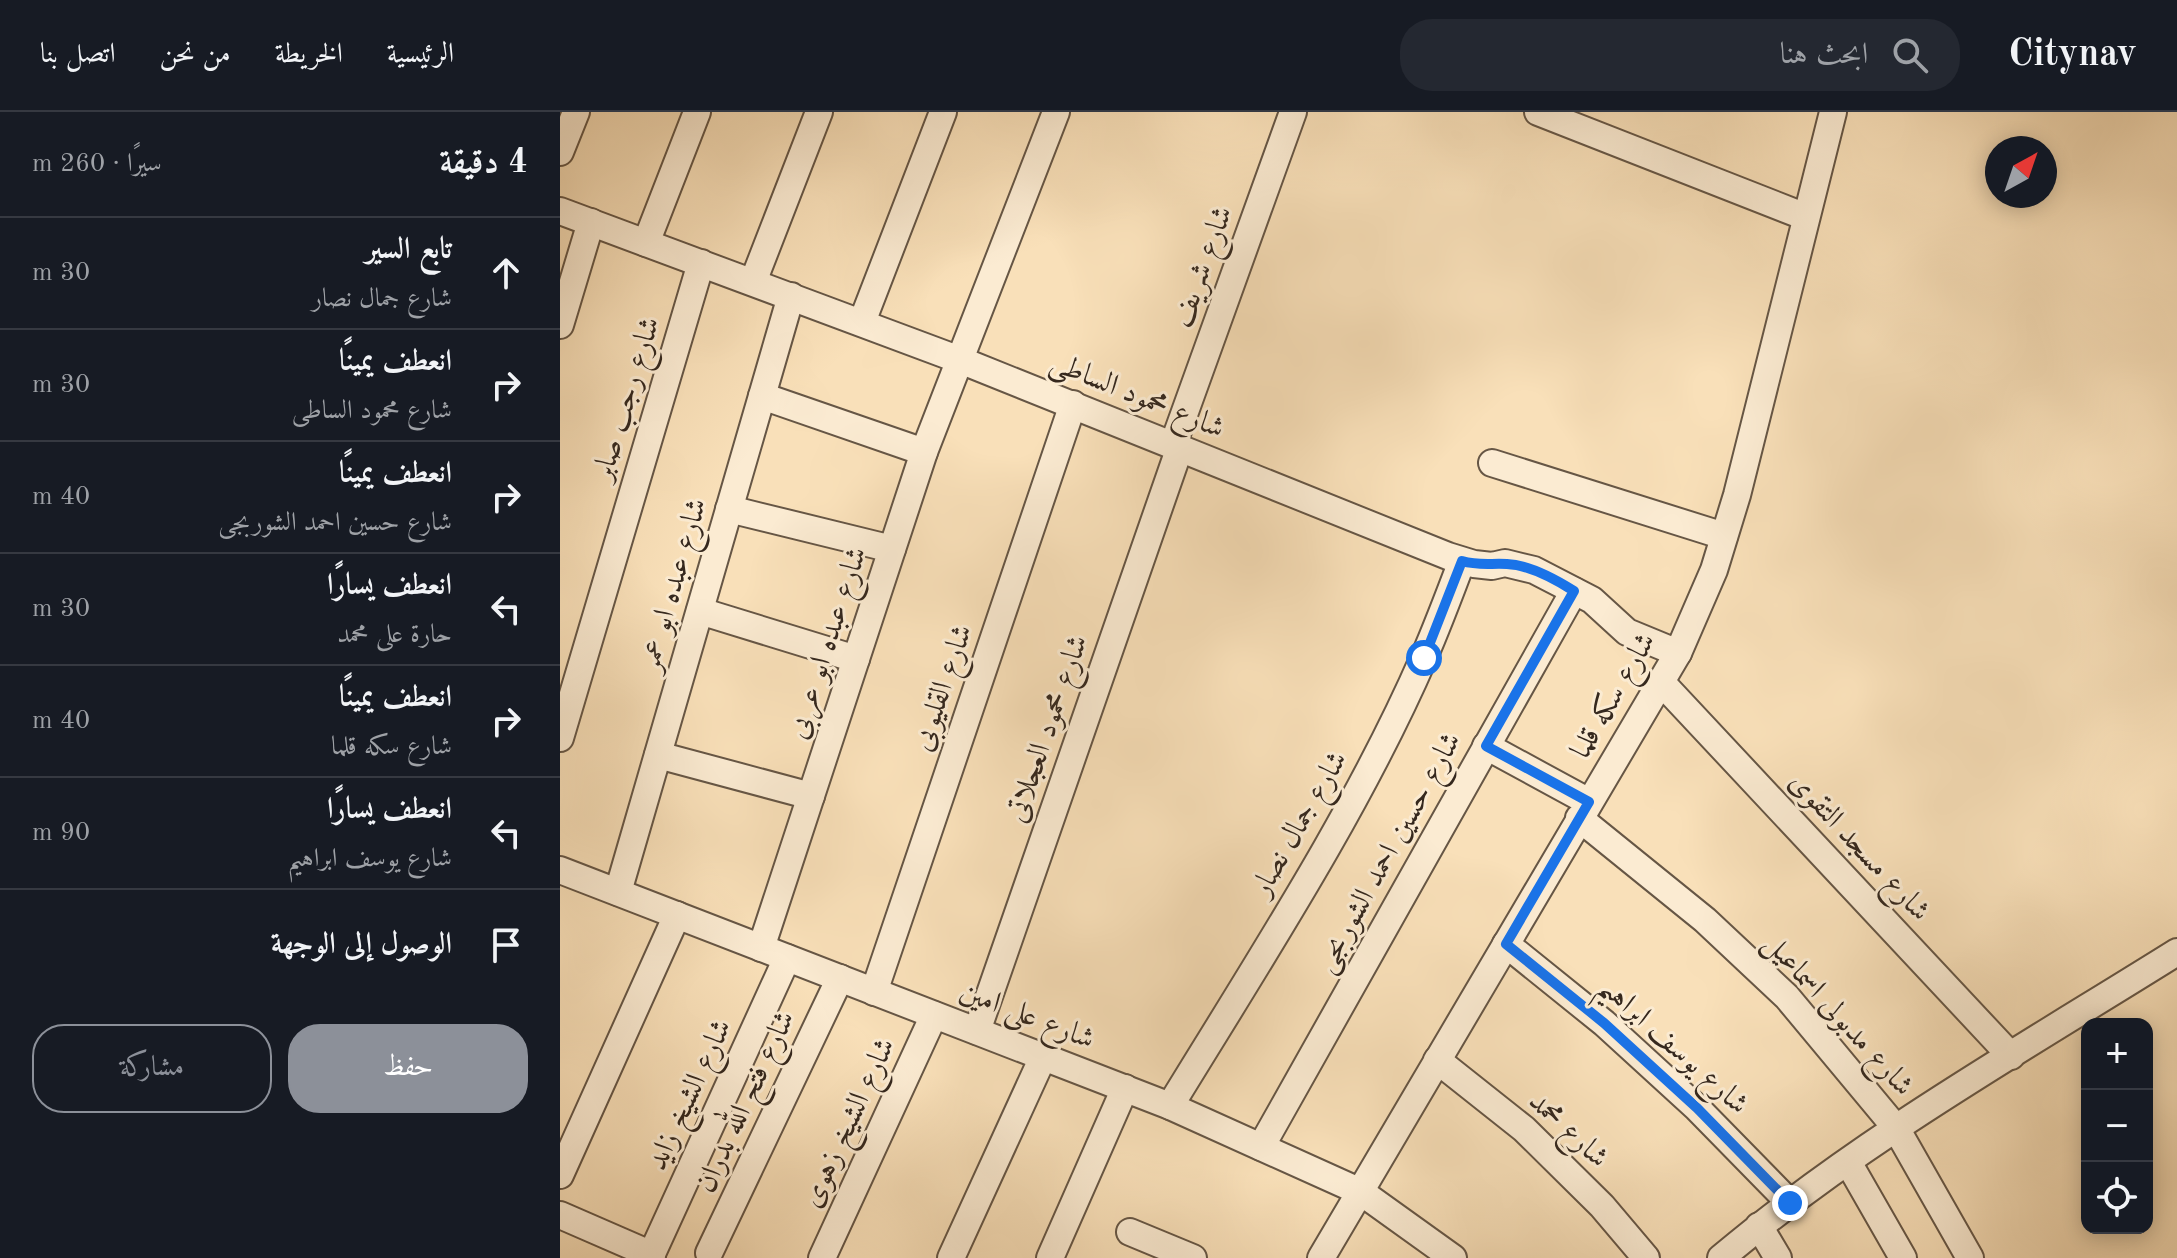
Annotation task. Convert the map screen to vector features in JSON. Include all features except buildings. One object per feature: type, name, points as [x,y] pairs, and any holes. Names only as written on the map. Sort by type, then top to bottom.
[{"type":"street","points":[[560,152],[576,112]]},
{"type":"street","points":[[646,243],[697,112]]},
{"type":"street","points":[[753,282],[819,112]]},
{"type":"street","points":[[862,322],[943,112]]},
{"type":"street","name":"شارع عبده ابو عربى","points":[[761,948],[924,452],[1056,112]]},
{"type":"street","name":"شارع شريف","points":[[1176,446],[1293,112]]},
{"type":"street","points":[[1538,112],[1806,217]]},
{"type":"street","name":"شارع سكه قلما","points":[[1321,1258],[1678,653],[1714,570],[1737,495],[1828,116]]},
{"type":"street","name":"شارع محمود الساطى","points":[[560,211],[960,360],[1462,561],[1492,566],[1505,563],[1521,566],[1592,600],[1627,632],[1678,653]]},
{"type":"street","points":[[560,325],[591,222]]},
{"type":"street","name":"شارع رجب صابر","points":[[560,738],[701,263]]},
{"type":"street","name":"شارع عبده ابو عمر","points":[[618,892],[791,296]]},
{"type":"street","points":[[762,396],[924,452]]},
{"type":"street","name":"شارع القليوبى","points":[[874,992],[1073,404]]},
{"type":"street","name":"شارع محمود العجلاتى","points":[[977,1031],[1176,446]]},
{"type":"street","points":[[1492,463],[1724,536]]},
{"type":"street","points":[[729,509],[892,549]]},
{"type":"street","name":"شارع جمال نصار","points":[[1170,1106],[1369,770],[1424,658],[1462,561]]},
{"type":"street","name":"شارع حسين احمد الشوربجى","points":[[1261,1147],[1574,591]]},
{"type":"street","points":[[700,611],[856,659]]},
{"type":"street","name":"شارع مسجد التقوى","points":[[1661,682],[2011,1056]]},
{"type":"street","name":"شارع مدبولى اسماعيل","points":[[1486,746],[1584,810],[1787,997],[1896,1128],[1970,1258]]},
{"type":"street","points":[[658,755],[811,796]]},
{"type":"street","name":"شارع على امين","points":[[563,878],[618,892],[1170,1106],[1361,1192],[1453,1258]]},
{"type":"street","points":[[560,1175],[677,915]]},
{"type":"street","name":"شارع يوسف ابراهيم","points":[[1506,944],[1604,1023],[1674,1087],[1790,1203]]},
{"type":"street","points":[[1721,1258],[1759,1226],[1896,1128],[2177,952]]},
{"type":"street","name":"شارع الشيخ زايد","points":[[651,1256],[787,958]]},
{"type":"street","name":"شارع فتح الله بدران","points":[[709,1253],[840,978]]},
{"type":"street","name":"شارع الشيخ زهوى","points":[[822,1258],[934,1015]]},
{"type":"street","points":[[951,1258],[1043,1057]]},
{"type":"street","name":"شارع محمد","points":[[1437,1060],[1524,1129],[1602,1206],[1646,1258]]},
{"type":"street","points":[[1050,1258],[1125,1088]]},
{"type":"street","points":[[1848,1162],[1903,1258]]},
{"type":"street","points":[[560,1215],[651,1256]]},
{"type":"street","points":[[1759,1226],[1778,1258]]},
{"type":"street","points":[[1130,1232],[1193,1258]]},
{"type":"route","points":[[1424,658],[1462,561],[1492,566],[1505,563],[1521,566],[1574,591],[1486,746],[1589,802],[1506,944],[1604,1023],[1697,1108],[1790,1203]]}]
